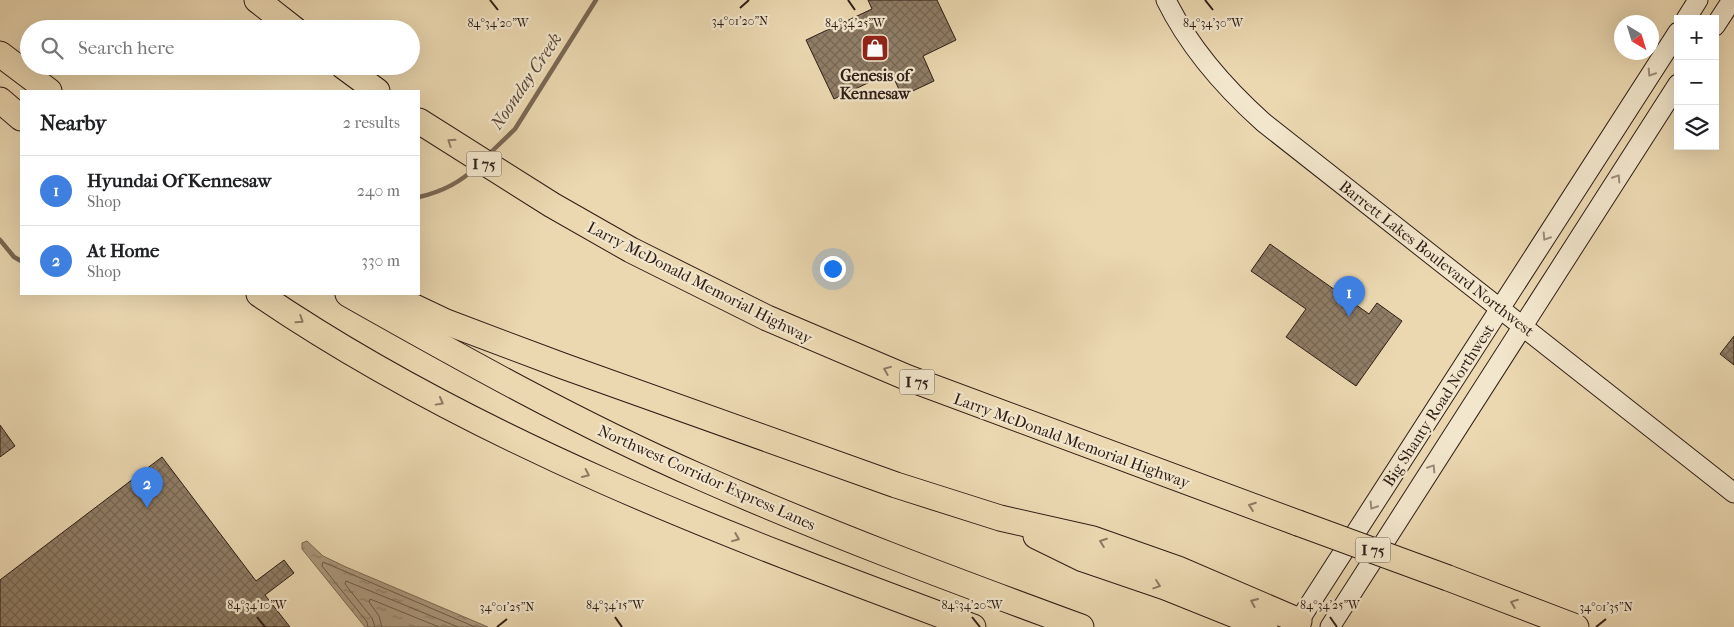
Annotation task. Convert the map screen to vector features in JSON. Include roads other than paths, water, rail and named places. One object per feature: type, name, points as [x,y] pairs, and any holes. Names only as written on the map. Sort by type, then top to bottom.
[{"type":"highway","points":[[257,0],[283,20]]},
{"type":"highway","points":[[0,54],[20,69]]},
{"type":"highway","points":[[28,75],[48,90]]},
{"type":"highway","points":[[356,75],[377,90]]},
{"type":"highway","points":[[0,100],[20,117]]},
{"type":"highway","name":"Larry McDonald Memorial Highway","points":[[420,122],[552,205],[648,259],[767,318],[839,350],[908,378],[1576,627]]},
{"type":"highway","points":[[261,295],[331,340],[468,418],[608,485],[784,557],[973,627]]},
{"type":"highway","name":"Northwest Corridor Express Lanes","points":[[350,295],[601,430],[699,477],[798,518],[1081,627]]},
{"type":"highway","points":[[389,295],[446,322],[554,363],[896,485],[1000,518],[1093,538],[1178,569],[1303,625]]},
{"type":"highway","points":[[1000,518],[1083,559],[1165,587],[1265,627]]},
{"type":"street","name":"Barrett Lakes Boulevard Northwest","points":[[1166,0],[1199,54],[1249,109],[1734,493]]},
{"type":"street","points":[[1689,15],[1698,0]]},
{"type":"street","points":[[1719,20],[1732,0]]},
{"type":"street","name":"Big Shanty Road Northwest","points":[[1303,625],[1501,308],[1674,38]]},
{"type":"street","name":"Big Shanty Road Northwest","points":[[1330,627],[1674,90]]},
{"type":"water","points":[[307,541],[323,556],[346,567],[488,627],[365,627],[302,549],[302,543]]},
{"type":"waterway","name":"Noonday Creek","points":[[487,156],[515,129],[596,0]]},
{"type":"waterway","name":"Noonday Creek","points":[[420,197],[450,186],[476,167]]},
{"type":"waterway","name":"Noonday Creek","points":[[0,240],[14,257],[20,260]]},
{"type":"place","name":"Genesis of Kennesaw","points":[[875,48]]},
{"type":"place","name":"Hyundai Of Kennesaw","points":[[1349,317]]},
{"type":"place","name":"At Home","points":[[147,508]]}]
